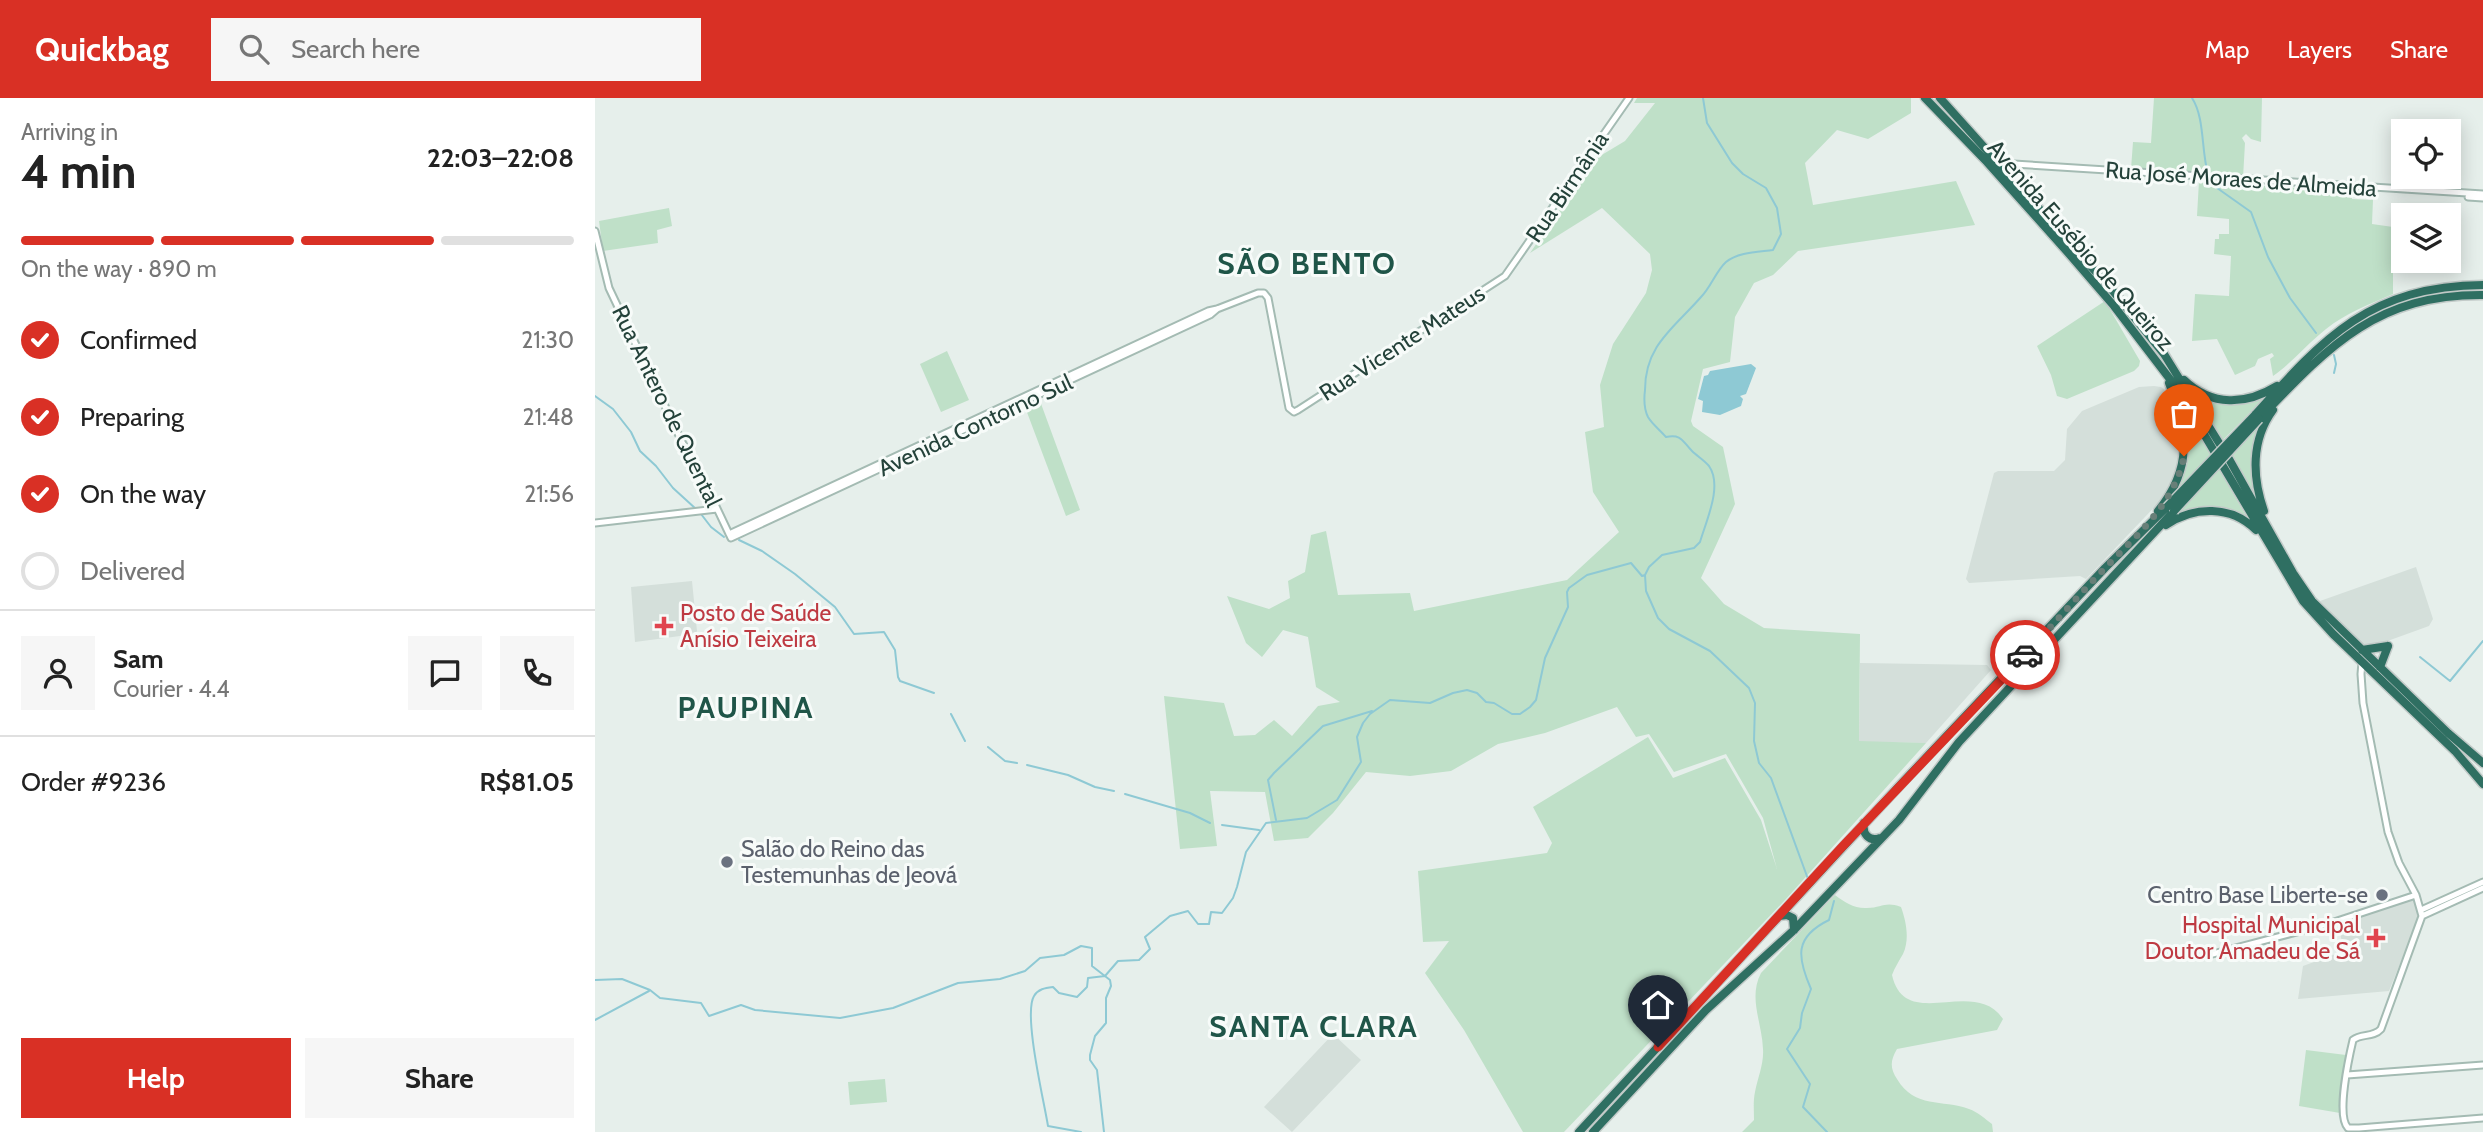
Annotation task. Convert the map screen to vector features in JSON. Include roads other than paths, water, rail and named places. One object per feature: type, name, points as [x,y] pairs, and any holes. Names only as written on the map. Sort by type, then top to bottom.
[{"type":"highway","name":"Avenida Eusébio de Queiroz","points":[[1925,98],[1987,162],[2071,257],[2166,373],[2304,591],[2448,733],[2483,763]]},
{"type":"highway","name":"Avenida Eusébio de Queiroz","points":[[1940,98],[2113,290],[2164,354],[2229,459],[2303,601],[2455,751],[2483,784]]},
{"type":"highway","points":[[1593,1132],[1706,1010],[1794,930],[1899,820],[1959,742],[2152,535],[2170,510],[2333,333],[2370,311],[2418,293],[2483,285]]},
{"type":"highway","points":[[2164,354],[2190,386],[2214,399],[2238,401],[2258,397],[2287,384],[2327,350],[2376,317],[2433,298],[2483,295]]},
{"type":"highway","points":[[1579,1132],[1864,823],[2131,542],[2167,500],[2182,465],[2185,442],[2183,423],[2166,373]]},
{"type":"highway","points":[[2272,544],[2258,493],[2255,466],[2263,427],[2287,384]]},
{"type":"highway","points":[[2131,542],[2170,510]]},
{"type":"highway","points":[[2152,535],[2180,516],[2198,511],[2217,511],[2243,519],[2272,544]]},
{"type":"highway","points":[[2362,650],[2388,646],[2380,667]]},
{"type":"highway","points":[[2007,673],[2018,680]]},
{"type":"highway","points":[[1864,823],[1864,831],[1868,837],[1882,837]]},
{"type":"highway","points":[[1779,916],[1787,915],[1793,918],[1794,930]]},
{"type":"street","name":"Rua Birmânia","points":[[1505,276],[1629,98]]},
{"type":"street","name":"Rua José Moraes de Almeida","points":[[1998,163],[2089,172],[2483,196]]},
{"type":"street","name":"Rua José Moraes de Almeida","points":[[2007,173],[2014,167],[2040,168]]},
{"type":"street","name":"Rua Antero de Quental","points":[[595,231],[609,288],[730,536]]},
{"type":"street","name":"Rua Vicente Mateus","points":[[1298,410],[1505,276]]},
{"type":"street","name":"Avenida Contorno Sul","points":[[730,536],[1180,323],[1261,292],[1267,295],[1287,405],[1292,411],[1298,410]]},
{"type":"street","points":[[595,523],[717,509]]},
{"type":"street","points":[[2362,662],[2364,703],[2389,832],[2399,863],[2422,913],[2382,1025],[2375,1034],[2353,1040],[2342,1115],[2345,1125],[2352,1128],[2483,1118]]},
{"type":"street","points":[[2422,913],[2483,882]]},
{"type":"street","points":[[2422,913],[2483,888]]},
{"type":"street","points":[[2206,955],[2331,923],[2416,895]]},
{"type":"street","points":[[2347,1075],[2483,1065]]},
{"type":"water","points":[[1751,364],[1756,368],[1746,394],[1740,396],[1743,399],[1741,406],[1720,415],[1702,412],[1703,401],[1698,399],[1704,376],[1710,371]]},
{"type":"waterway","points":[[1703,98],[1707,123],[1732,163],[1743,174],[1766,188],[1777,208],[1781,234],[1773,250],[1742,254],[1726,262],[1705,293],[1663,338],[1650,361],[1644,396],[1648,417],[1666,437],[1681,439],[1709,466],[1713,474],[1714,493],[1700,542],[1694,548],[1662,555],[1649,567],[1645,575],[1646,591],[1658,618],[1669,629],[1710,651],[1749,688],[1755,703],[1754,741],[1759,763],[1771,778],[1808,879]]},
{"type":"waterway","points":[[2192,98],[2199,115],[2208,174]]},
{"type":"waterway","points":[[2210,183],[2251,212],[2268,257],[2290,298],[2316,333]]},
{"type":"waterway","points":[[2334,355],[2334,373]]},
{"type":"waterway","points":[[595,396],[613,409],[631,432],[640,451],[696,509]]},
{"type":"waterway","points":[[701,514],[711,527],[724,537]]},
{"type":"waterway","points":[[739,540],[762,551],[795,574],[835,607],[854,634],[884,632],[895,650],[900,681],[934,693]]},
{"type":"waterway","points":[[1081,1132],[1048,1126],[1031,1020],[1031,1006],[1036,994],[1042,989],[1053,987],[1059,993],[1077,997],[1087,987],[1088,978],[1105,976],[1118,961],[1139,960],[1150,949],[1145,937],[1170,916],[1188,911],[1198,924],[1209,924],[1211,912],[1222,913],[1233,898],[1246,852],[1266,823],[1307,818],[1337,800],[1361,762],[1357,737],[1363,723],[1370,714],[1390,700],[1430,703],[1467,690],[1512,714],[1520,714],[1536,700],[1545,658],[1568,607],[1569,588],[1587,575],[1631,563],[1642,576],[1645,575]]},
{"type":"waterway","points":[[2420,657],[2450,681],[2483,641]]},
{"type":"waterway","points":[[1276,820],[1268,780],[1274,773],[1323,726],[1372,711]]},
{"type":"waterway","points":[[951,714],[965,741]]},
{"type":"waterway","points":[[988,747],[1005,761],[1017,763]]},
{"type":"waterway","points":[[1027,765],[1068,775],[1095,787],[1114,791]]},
{"type":"waterway","points":[[1125,794],[1190,813],[1210,823]]},
{"type":"waterway","points":[[1222,825],[1259,830]]},
{"type":"waterway","points":[[1827,1132],[1803,1107],[1810,1084],[1787,1049],[1800,1028],[1802,1013],[1811,989],[1801,958],[1804,941],[1809,933],[1829,920],[1834,901]]},
{"type":"waterway","points":[[595,980],[622,979],[650,990],[660,998],[701,1003],[709,1016],[741,1005],[755,1010],[840,1018],[893,1008],[958,983],[1000,979],[1025,971],[1040,958],[1064,955],[1081,946],[1092,948],[1092,966],[1110,980],[1111,986],[1106,998],[1106,1023],[1095,1036],[1090,1055],[1090,1060],[1097,1070],[1104,1132]]},
{"type":"waterway","points":[[595,1020],[649,991]]},
{"type":"place","name":"Posto de Saúde Anísio Teixeira","points":[[664,626]]},
{"type":"place","name":"Salão do Reino das Testemunhas de Jeová","points":[[727,862]]},
{"type":"place","name":"Centro Base Liberte-se","points":[[2382,895]]},
{"type":"place","name":"Hospital Municipal Doutor Amadeu de Sá","points":[[2376,938]]},
{"type":"district","name":"SÃO BENTO","points":[[1307,263]]},
{"type":"district","name":"PAUPINA","points":[[746,707]]},
{"type":"district","name":"SANTA CLARA","points":[[1314,1026]]}]
